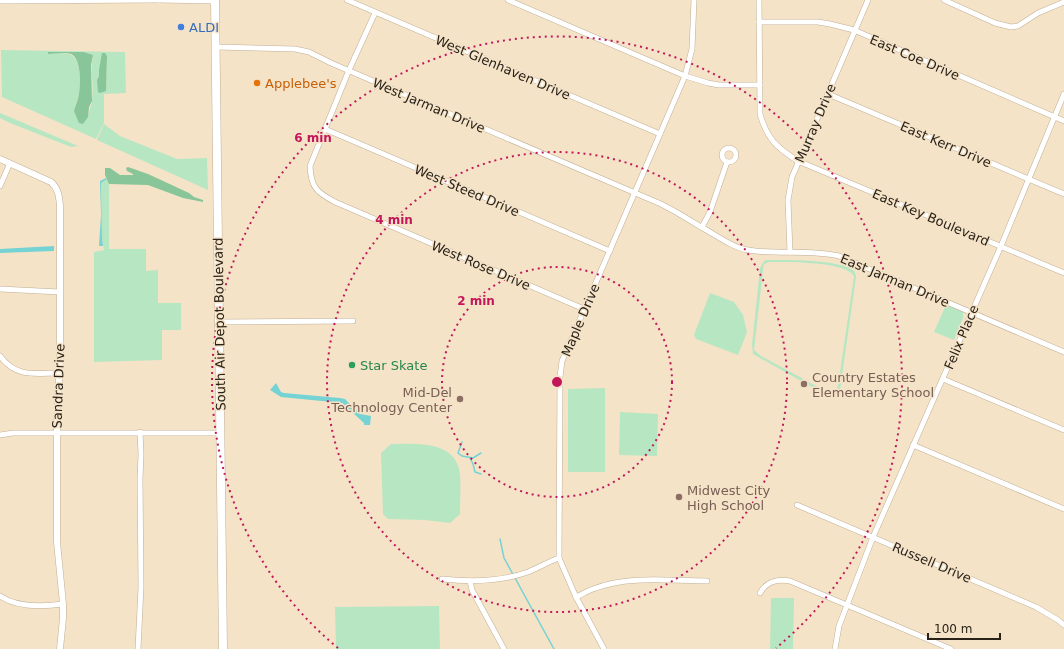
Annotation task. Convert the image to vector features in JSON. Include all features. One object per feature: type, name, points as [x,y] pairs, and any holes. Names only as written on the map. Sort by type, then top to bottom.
[{"type":"main road","name":"South Air Depot Boulevard","points":[[215,0],[223,649]]},
{"type":"street","points":[[0,1],[215,0]]},
{"type":"street","name":"West Glenhaven Drive","points":[[347,0],[660,134]]},
{"type":"street","points":[[508,0],[685,76],[719,85],[760,85]]},
{"type":"street","name":"Maple Drive","points":[[604,649],[576,597],[559,558],[560,377],[562,361],[685,76],[692,49],[694,0]]},
{"type":"street","name":"East Key Boulevard","points":[[759,0],[760,114],[769,138],[798,161],[1064,273]]},
{"type":"street","name":"Murray Drive","points":[[790,252],[788,200],[792,177],[868,0]]},
{"type":"street","points":[[944,0],[995,23],[1011,27],[1018,26],[1038,14],[1064,2]]},
{"type":"street","points":[[325,129],[349,70],[375,13]]},
{"type":"street","name":"East Coe Drive","points":[[759,22],[818,22],[854,30],[1064,121]]},
{"type":"street","name":"West Jarman Drive","points":[[216,47],[295,49],[308,52],[635,193]]},
{"type":"street","name":"East Kerr Drive","points":[[828,94],[1064,194]]},
{"type":"street","name":"Felix Place","points":[[835,649],[838,626],[873,537],[1001,246],[1064,94]]},
{"type":"street","name":"West Rose Drive","points":[[325,129],[310,166],[310,178],[314,187],[321,194],[335,202],[584,309]]},
{"type":"street","name":"West Steed Drive","points":[[325,129],[610,251]]},
{"type":"street","name":"Sandra Drive","points":[[0,159],[51,182],[56,186],[59,196],[60,292],[57,432],[57,542],[63,604],[60,649]]},
{"type":"street","points":[[702,227],[710,212],[727,162]]},
{"type":"street","points":[[0,186],[10,163]]},
{"type":"street","name":"East Jarman Drive","points":[[635,193],[661,204],[716,236],[746,250],[763,252],[818,252],[839,256],[1064,352]]},
{"type":"street","points":[[0,289],[60,292]]},
{"type":"street","points":[[220,322],[353,321]]},
{"type":"street","points":[[0,356],[4,362],[14,370],[23,373],[59,374]]},
{"type":"street","points":[[943,379],[1064,430]]},
{"type":"street","points":[[0,435],[13,432],[221,433]]},
{"type":"street","points":[[138,649],[141,588],[140,432]]},
{"type":"street","points":[[913,445],[1064,509]]},
{"type":"street","name":"Russell Drive","points":[[797,505],[1036,607],[1064,625]]},
{"type":"street","points":[[442,579],[470,581],[508,578],[520,575],[559,558]]},
{"type":"street","points":[[470,581],[472,590],[504,649]]},
{"type":"street","points":[[576,597],[592,589],[622,581],[707,581]]},
{"type":"street","points":[[760,593],[766,585],[773,581],[790,581],[951,649]]},
{"type":"street","points":[[0,596],[20,605],[63,604]]},
{"type":"green space","points":[[1,50],[125,52],[126,93],[104,94],[104,123],[96,139],[2,97]],"holes":[[[48,52],[84,52],[93,55],[92,103],[89,114],[74,111],[78,100],[80,82],[79,68],[75,58],[69,54],[49,54]],[[107,56],[106,90],[97,80]]]},
{"type":"green space","points":[[48,52],[84,52],[93,55],[91,65],[92,101],[89,107],[88,117],[83,124],[79,123],[74,111],[80,88],[80,74],[77,61],[75,57],[69,53],[48,54]]},
{"type":"green space","points":[[102,53],[105,53],[107,56],[106,91],[100,93],[98,92],[97,80],[99,76]]},
{"type":"green space","points":[[0,113],[78,146],[71,147],[10,123],[0,118]]},
{"type":"green space","points":[[104,124],[120,136],[177,159],[207,158],[208,190],[97,140]]},
{"type":"green space","points":[[128,167],[148,174],[189,193],[194,197],[203,200],[203,202],[183,198],[148,185],[109,184],[105,175],[105,168],[110,168],[120,175],[133,175],[127,171],[126,168]]},
{"type":"green space","points":[[107,179],[109,184],[109,249],[146,249],[146,271],[158,270],[158,303],[181,303],[181,330],[162,330],[162,360],[94,362],[94,252],[104,250],[102,239],[101,183]]},
{"type":"green space","points":[[786,260],[826,262],[847,267],[855,272],[856,277],[840,390],[835,397],[828,396],[753,354],[752,345],[760,268],[764,261]],"holes":[[[769,262],[801,262],[828,265],[839,267],[848,271],[854,276],[836,393],[829,393],[761,356],[754,350],[764,264]]]},
{"type":"green space","points":[[710,293],[734,302],[743,315],[747,332],[738,355],[696,339],[694,335]]},
{"type":"green space","points":[[946,305],[963,312],[963,318],[954,340],[934,332]]},
{"type":"green space","points":[[605,388],[605,472],[568,472],[568,389]]},
{"type":"green space","points":[[620,412],[658,414],[657,456],[619,455]]},
{"type":"green space","points":[[391,444],[433,446],[451,455],[457,463],[460,474],[460,514],[450,523],[425,520],[388,519],[383,514],[381,453]]},
{"type":"green space","points":[[771,598],[794,598],[793,649],[770,649]]},
{"type":"green space","points":[[439,606],[440,649],[336,649],[335,607]]},
{"type":"water","points":[[106,178],[107,179],[101,183],[103,246],[99,246],[101,215],[100,181]]},
{"type":"water","points":[[54,246],[54,251],[0,253],[0,249]]},
{"type":"water","points":[[276,383],[281,392],[284,393],[345,399],[360,414],[371,416],[370,425],[364,425],[364,423],[342,403],[281,397],[270,390]]},
{"type":"waterway","points":[[462,442],[458,453],[462,456],[473,458],[481,453]]},
{"type":"waterway","points":[[470,458],[475,472],[481,474]]},
{"type":"waterway","points":[[500,539],[504,558],[554,649]]},
{"type":"place","name":"ALDI","points":[[181,27]]},
{"type":"place","name":"Applebee's","points":[[257,83]]},
{"type":"place","name":"Star Skate","points":[[352,365]]},
{"type":"place","name":"Country Estates Elementary School","points":[[804,384]]},
{"type":"place","name":"Mid-Del Technology Center","points":[[460,399]]},
{"type":"place","name":"Midwest City High School","points":[[679,497]]}]
